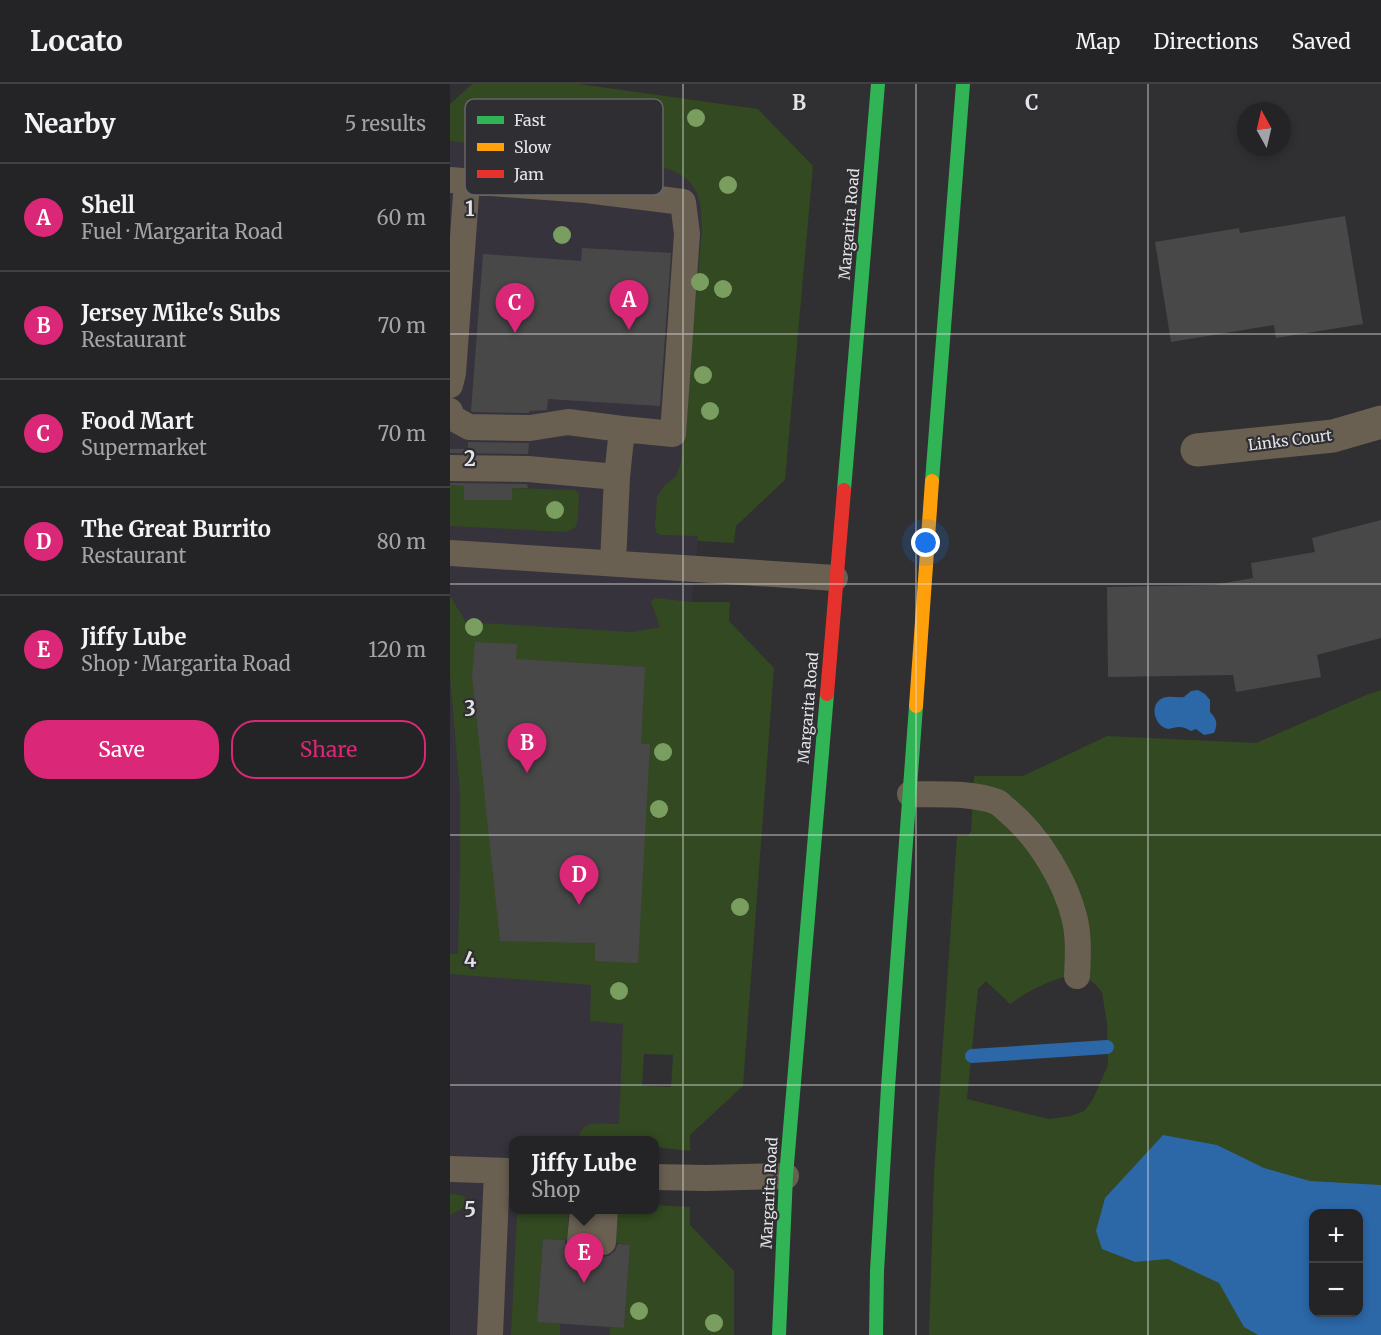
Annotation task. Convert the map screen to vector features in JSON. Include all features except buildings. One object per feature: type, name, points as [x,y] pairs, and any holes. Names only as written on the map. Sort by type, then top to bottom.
[{"type":"main road","name":"Margarita Road","points":[[779,1335],[786,1176],[878,84]]},
{"type":"main road","points":[[876,1335],[884,1146],[963,84]]},
{"type":"street","name":"Links Court","points":[[1197,450],[1333,436],[1381,422]]},
{"type":"lane","points":[[450,385],[453,373],[458,181]]},
{"type":"lane","points":[[450,411],[452,417],[470,427],[530,428],[568,422],[673,434],[687,234],[683,202],[626,195]]},
{"type":"lane","points":[[613,563],[622,429]]},
{"type":"lane","points":[[450,468],[528,469],[617,477]]},
{"type":"lane","points":[[450,553],[835,578]]},
{"type":"lane","points":[[910,794],[978,797],[999,803],[1017,818],[1053,867],[1066,894],[1078,938],[1077,976]]},
{"type":"lane","points":[[450,1169],[505,1171],[490,1335]]},
{"type":"lane","points":[[659,1177],[786,1176]]},
{"type":"lane","points":[[584,1214],[592,1242],[603,1214]]},
{"type":"shaded area","points":[[472,84],[579,84],[631,99],[465,99],[465,195],[663,195],[663,108],[720,125],[698,541],[637,1136],[509,1136],[509,1214],[631,1214],[655,1335],[450,1335],[450,104]]},
{"type":"green space","points":[[472,84],[579,84],[758,109],[813,166],[785,480],[736,526],[734,543],[698,541],[698,536],[660,535],[656,532],[655,527],[657,497],[664,486],[676,476],[681,462],[702,230],[700,203],[694,188],[684,177],[663,168],[663,99],[465,99],[465,143],[450,141],[450,104]]},
{"type":"green space","points":[[450,485],[464,486],[464,500],[511,500],[512,488],[575,490],[579,494],[578,519],[575,528],[566,532],[450,526]]},
{"type":"green space","points":[[450,596],[466,622],[633,632],[660,627],[651,602],[655,598],[691,602],[730,602],[729,621],[774,668],[743,1086],[690,1135],[690,1151],[659,1147],[659,1136],[579,1136],[583,1128],[588,1125],[619,1124],[623,1024],[590,1021],[591,985],[450,974],[450,954],[458,954],[460,793],[450,676]],"holes":[[[644,1054],[673,1055],[671,1087],[642,1086]]]},
{"type":"green space","points":[[1381,690],[1381,1335],[929,1335],[934,1173],[957,836],[968,836],[971,831],[974,776],[1023,776],[1107,736],[1256,743]],"holes":[[[1065,977],[1087,978],[1102,992],[1107,1024],[1108,1065],[1092,1101],[1084,1111],[1071,1116],[1049,1119],[967,1099],[978,989],[986,981],[1010,1004],[1050,982]]]},
{"type":"green space","points":[[450,1194],[462,1195],[470,1201],[469,1205],[450,1215]]},
{"type":"green space","points":[[659,1205],[690,1207],[690,1225],[734,1271],[734,1335],[610,1335],[610,1327],[624,1328],[630,1245],[616,1243],[618,1214],[659,1214]]},
{"type":"green space","points":[[517,1214],[569,1214],[567,1240],[543,1239],[537,1322],[560,1324],[560,1335],[511,1335]]},
{"type":"water","points":[[1198,690],[1210,700],[1210,712],[1216,722],[1214,733],[1204,735],[1196,729],[1191,731],[1180,727],[1168,729],[1160,724],[1155,716],[1157,702],[1166,697],[1184,697],[1191,691]]},
{"type":"water","points":[[1163,1135],[1217,1145],[1264,1168],[1310,1181],[1381,1185],[1381,1335],[1258,1335],[1244,1327],[1219,1283],[1168,1259],[1135,1262],[1102,1249],[1096,1231],[1105,1198]]},
{"type":"waterway","points":[[972,1056],[1107,1047]]},
{"type":"traffic: fast","points":[[844,490],[878,84]]},
{"type":"traffic: fast","points":[[932,481],[963,84]]},
{"type":"traffic: fast","points":[[779,1335],[786,1176],[827,694]]},
{"type":"traffic: fast","points":[[876,1335],[877,1271],[888,1087],[916,706]]},
{"type":"traffic: slow","points":[[916,706],[932,481]]},
{"type":"traffic: jam","points":[[827,694],[844,490]]},
{"type":"place","name":"Shell","points":[[629,330]]},
{"type":"place","name":"Food Mart","points":[[515,333]]},
{"type":"place","name":"Jersey Mike's Subs","points":[[527,773]]},
{"type":"place","name":"The Great Burrito","points":[[579,905]]},
{"type":"place","name":"Jiffy Lube","points":[[584,1283]]}]
